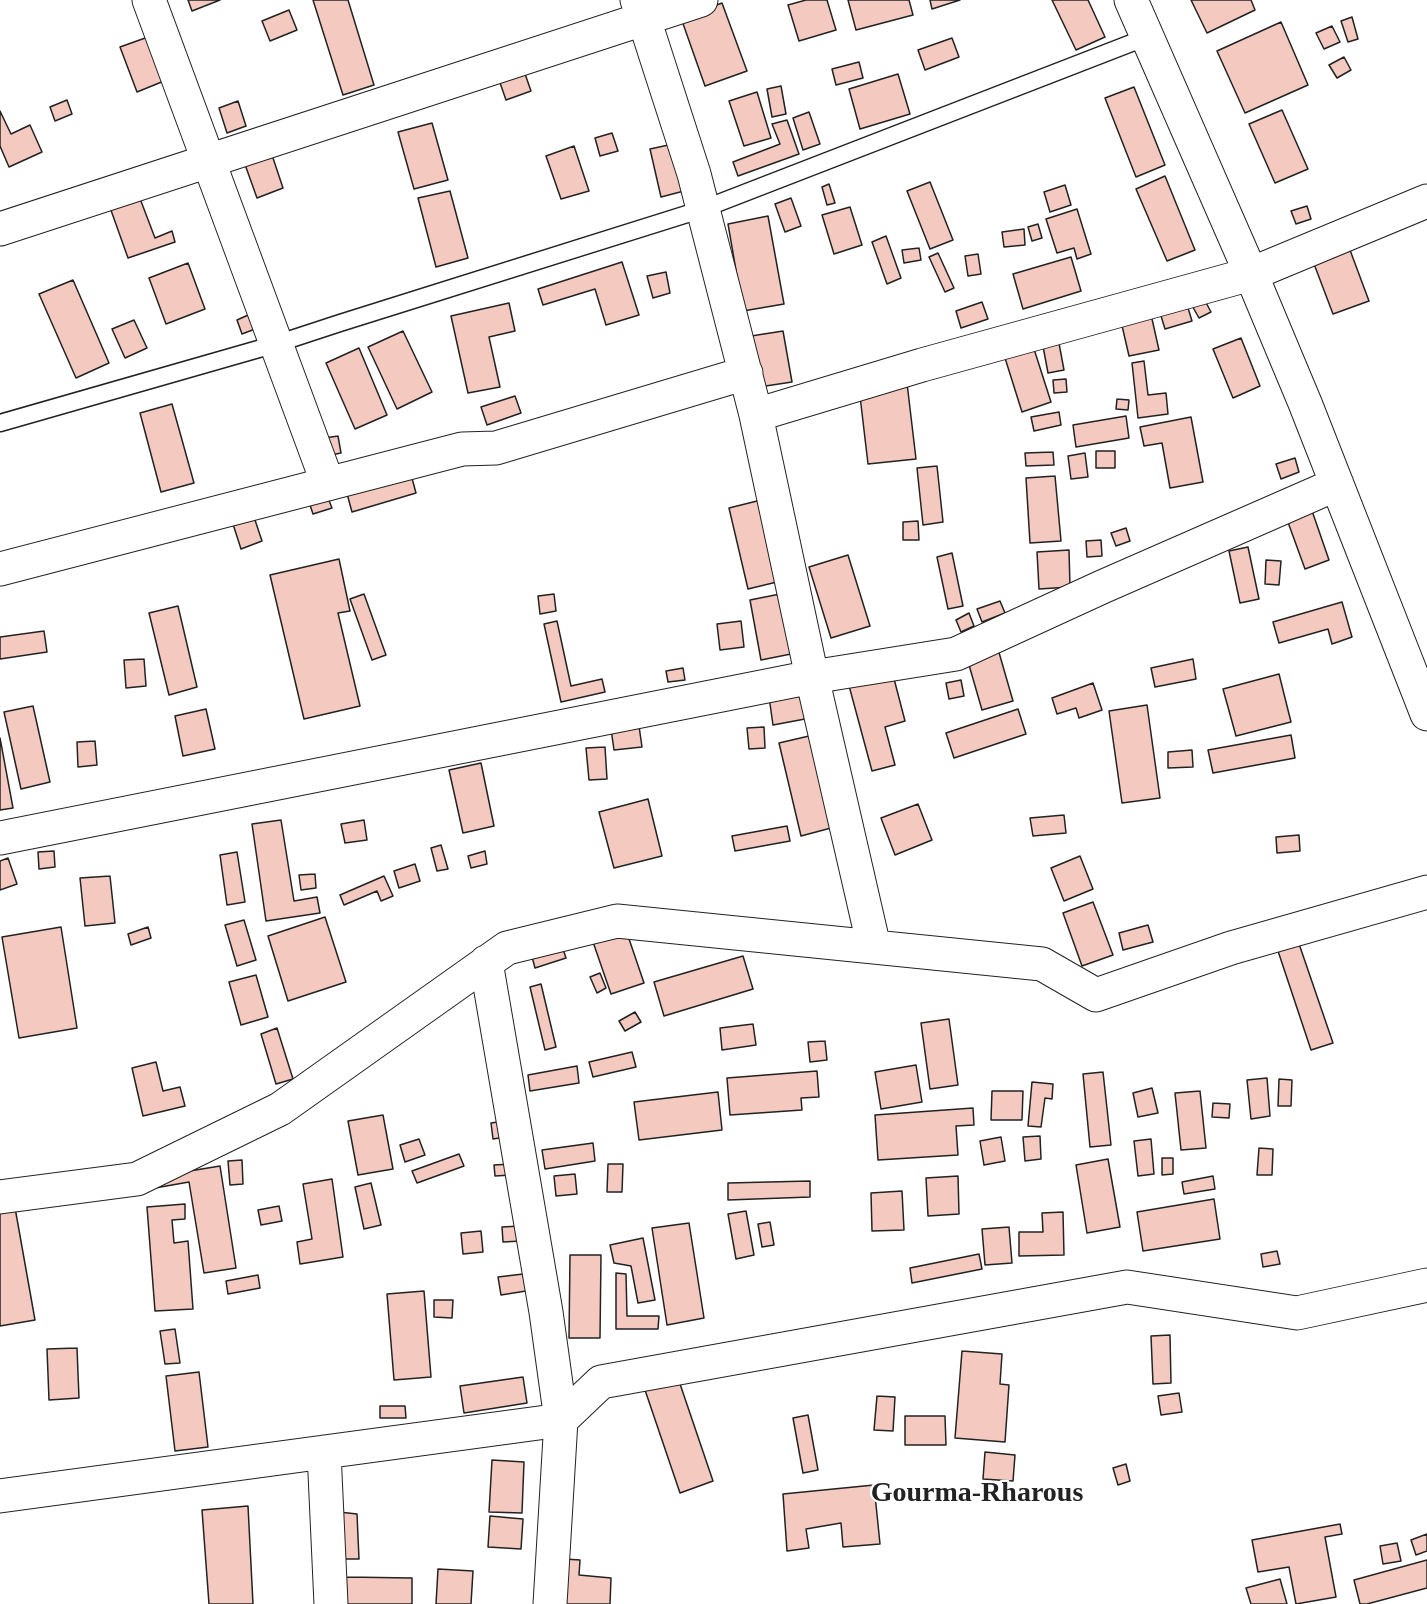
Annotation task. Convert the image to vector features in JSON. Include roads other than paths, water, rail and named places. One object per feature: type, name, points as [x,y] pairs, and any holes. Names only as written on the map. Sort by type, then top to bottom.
[{"type":"street","points":[[149,0],[328,484]]},
{"type":"street","points":[[0,229],[209,161],[641,9],[701,0]]},
{"type":"street","points":[[1131,0],[1305,403],[1427,714]]},
{"type":"street","points":[[641,9],[694,174],[746,373],[874,947]]},
{"type":"street","points":[[756,415],[922,365],[1251,274],[1427,201]]},
{"type":"street","points":[[0,569],[462,449],[496,448],[746,373]]},
{"type":"street","points":[[0,838],[812,677],[956,654],[1337,484]]},
{"type":"street","points":[[0,1197],[137,1179],[280,1109],[507,948],[617,921],[1042,964],[1096,995],[1231,948],[1427,892]]},
{"type":"street","points":[[486,962],[546,1312],[561,1420],[550,1604]]},
{"type":"street","points":[[0,1496],[561,1420],[601,1382],[1127,1287],[1296,1313],[1427,1286]]},
{"type":"street","points":[[324,1452],[331,1604]]},
{"type":"lane","points":[[0,423],[276,344],[703,209],[1147,37]]},
{"type":"district","name":"Gourma-Rharous","points":[[977,1494]]}]
